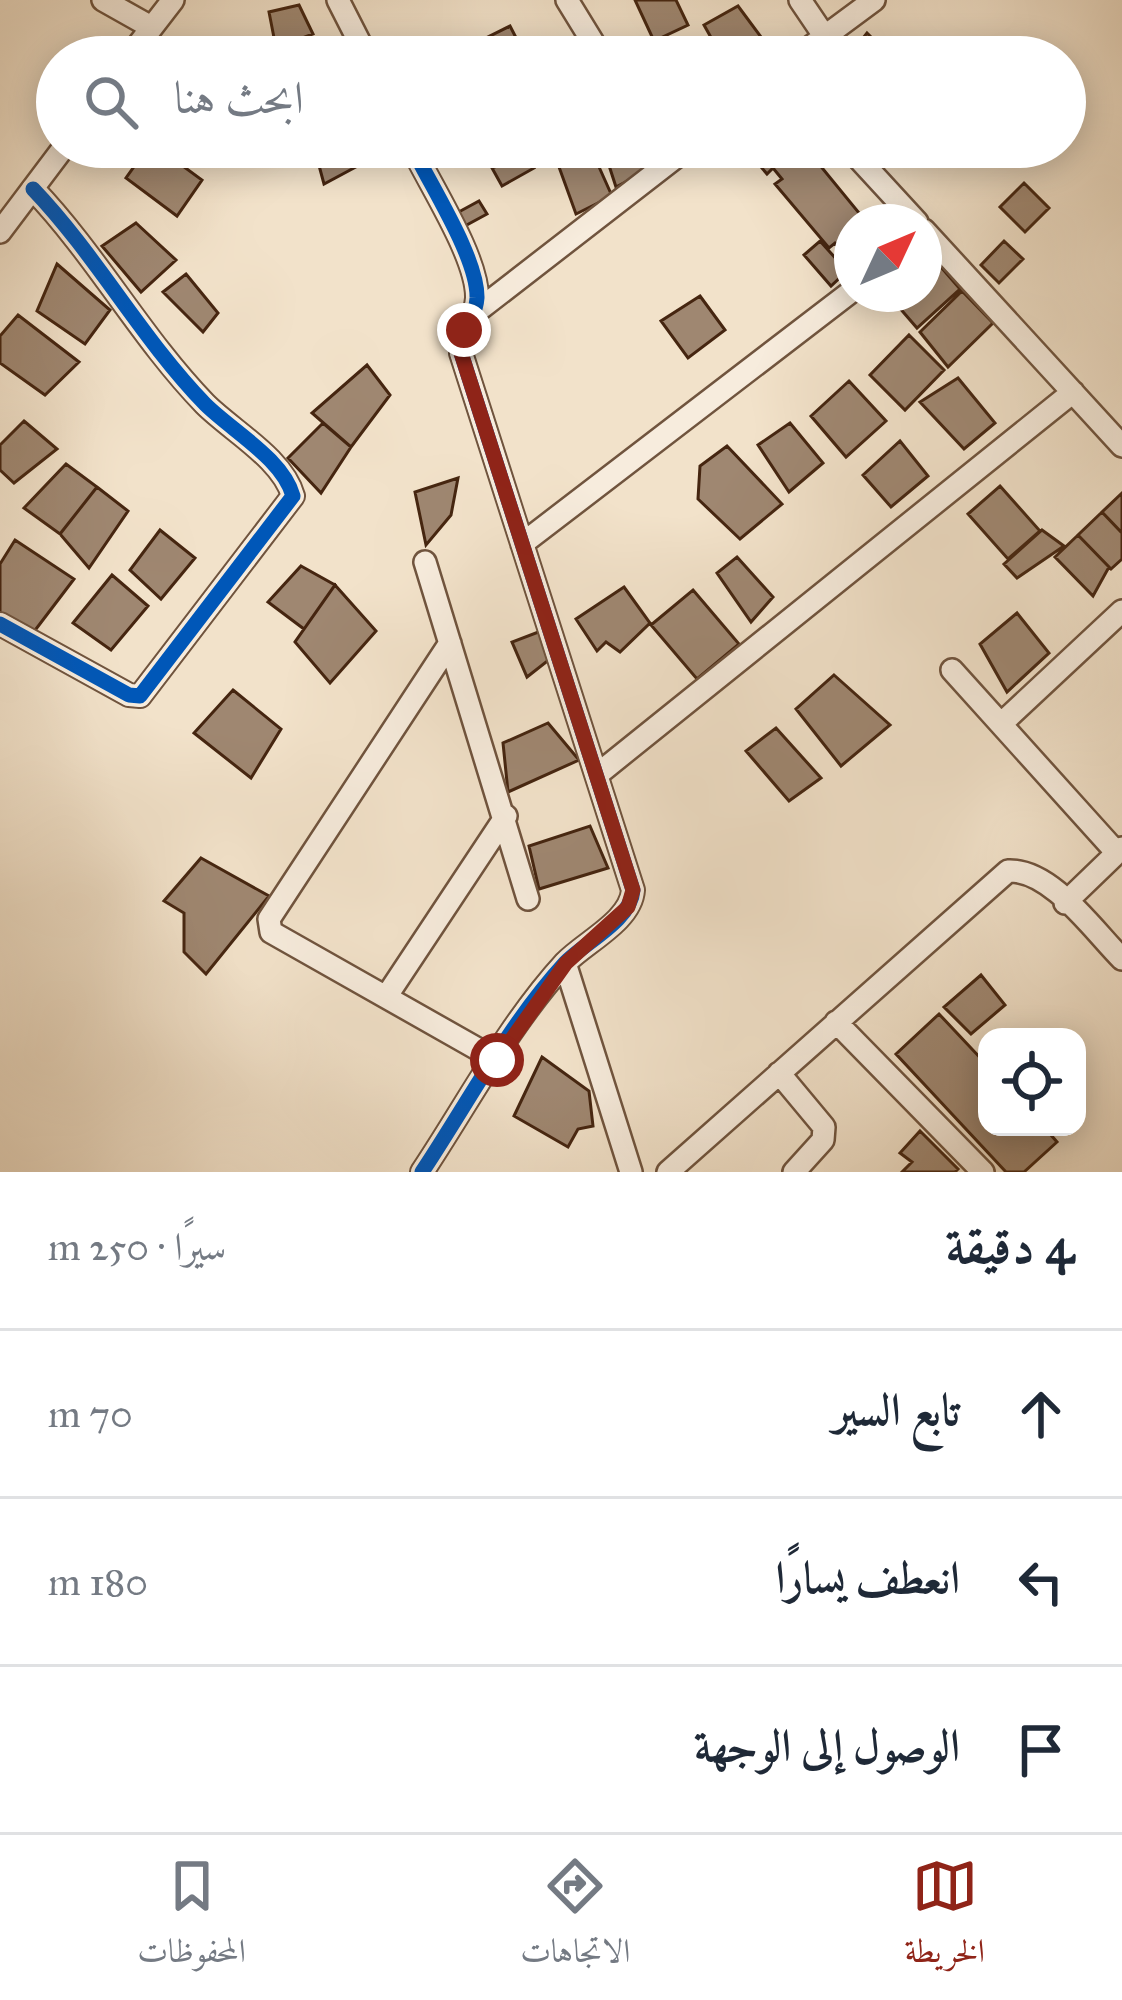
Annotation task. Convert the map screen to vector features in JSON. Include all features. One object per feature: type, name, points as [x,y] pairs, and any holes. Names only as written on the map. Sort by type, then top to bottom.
[{"type":"street","points":[[103,0],[151,27]]},
{"type":"street","points":[[144,36],[173,0]]},
{"type":"street","points":[[338,0],[356,36]]},
{"type":"street","points":[[566,0],[589,36]]},
{"type":"street","points":[[800,0],[824,36]]},
{"type":"street","points":[[826,36],[874,0]]},
{"type":"street","points":[[0,232],[48,168]]},
{"type":"street","points":[[422,168],[474,274],[476,312]]},
{"type":"street","points":[[422,1172],[566,963],[632,899],[598,774],[461,353],[464,330],[476,312],[649,168]]},
{"type":"street","points":[[867,168],[900,204]]},
{"type":"street","points":[[0,624],[129,695],[140,696],[293,496],[281,473],[182,380],[74,231],[33,189]]},
{"type":"street","points":[[942,251],[1122,446]]},
{"type":"street","points":[[522,544],[834,306]]},
{"type":"street","points":[[598,774],[1072,392]]},
{"type":"street","points":[[425,562],[528,899]]},
{"type":"street","points":[[1001,724],[1122,611]]},
{"type":"street","points":[[450,643],[269,920],[271,932],[497,1060]]},
{"type":"street","points":[[952,670],[1119,850],[1065,903]]},
{"type":"street","points":[[386,997],[506,816]]},
{"type":"street","points":[[668,1172],[1008,871],[1025,870],[1122,959]]},
{"type":"street","points":[[566,963],[631,1172]]},
{"type":"street","points":[[836,1022],[983,1172]]},
{"type":"street","points":[[779,1073],[824,1127],[823,1140],[794,1172]]},
{"type":"building","points":[[635,0],[676,0],[688,25],[665,36],[652,36]]},
{"type":"building","points":[[299,5],[313,34],[274,36],[269,12]]},
{"type":"building","points":[[738,6],[760,36],[710,36],[704,25]]},
{"type":"building","points":[[510,26],[515,36],[490,36]]},
{"type":"building","points":[[133,168],[186,168],[202,180],[177,216],[126,178]]},
{"type":"building","points":[[320,168],[354,168],[324,184]]},
{"type":"building","points":[[492,168],[534,168],[502,186]]},
{"type":"building","points":[[559,168],[599,168],[612,196],[576,214]]},
{"type":"building","points":[[610,168],[647,168],[648,170],[616,187]]},
{"type":"building","points":[[773,168],[822,168],[852,204],[834,204],[834,244],[829,248],[775,184],[782,179]]},
{"type":"building","points":[[1024,183],[1049,208],[1025,232],[1000,207]]},
{"type":"building","points":[[479,201],[487,214],[463,227],[455,214]]},
{"type":"building","points":[[136,223],[176,260],[141,292],[102,246]]},
{"type":"building","points":[[820,241],[834,257],[834,283],[831,286],[804,255]]},
{"type":"building","points":[[1004,241],[1023,259],[999,283],[981,265]]},
{"type":"building","points":[[57,264],[110,310],[85,344],[37,311]]},
{"type":"building","points":[[942,268],[960,289],[942,305]]},
{"type":"building","points":[[186,274],[218,313],[203,332],[163,292]]},
{"type":"building","points":[[962,291],[993,323],[948,367],[920,332]]},
{"type":"building","points":[[700,296],[725,330],[688,358],[661,321]]},
{"type":"building","points":[[903,312],[935,312],[917,328]]},
{"type":"building","points":[[18,315],[79,362],[45,395],[0,363],[0,336]]},
{"type":"building","points":[[909,335],[944,370],[905,410],[870,375]]},
{"type":"building","points":[[367,365],[390,395],[351,447],[312,413]]},
{"type":"building","points":[[958,378],[995,423],[964,449],[920,402]]},
{"type":"building","points":[[849,381],[886,421],[846,457],[811,416]]},
{"type":"building","points":[[24,421],[57,449],[14,483],[0,470],[0,445]]},
{"type":"building","points":[[323,423],[351,447],[321,493],[288,458]]},
{"type":"building","points":[[790,423],[823,463],[789,492],[758,445]]},
{"type":"building","points":[[900,441],[928,476],[891,507],[863,475]]},
{"type":"building","points":[[727,446],[782,504],[740,539],[698,499],[700,466]]},
{"type":"building","points":[[66,464],[97,487],[60,534],[24,508]]},
{"type":"building","points":[[458,478],[451,515],[426,545],[415,492]]},
{"type":"building","points":[[1000,486],[1040,531],[1008,559],[968,514]]},
{"type":"building","points":[[97,487],[128,511],[89,568],[60,534]]},
{"type":"building","points":[[1122,493],[1122,533],[1102,512]]},
{"type":"building","points":[[1102,512],[1122,533],[1122,559],[1111,569],[1078,535]]},
{"type":"building","points":[[160,530],[195,558],[161,599],[130,570]]},
{"type":"building","points":[[1042,530],[1064,546],[1017,578],[1004,564]]},
{"type":"building","points":[[1078,535],[1109,567],[1093,596],[1055,557]]},
{"type":"building","points":[[15,540],[74,579],[33,633],[0,614],[0,564]]},
{"type":"building","points":[[737,557],[773,597],[751,622],[717,573]]},
{"type":"building","points":[[301,566],[335,585],[304,629],[268,602]]},
{"type":"building","points":[[112,575],[148,606],[111,650],[73,623]]},
{"type":"building","points":[[335,585],[376,631],[330,683],[295,642]]},
{"type":"building","points":[[624,587],[650,623],[620,652],[606,642],[597,651],[576,619]]},
{"type":"building","points":[[693,590],[739,644],[697,679],[651,625]]},
{"type":"building","points":[[1017,613],[1049,653],[1007,692],[980,644]]},
{"type":"building","points":[[541,631],[550,659],[527,677],[512,642]]},
{"type":"building","points":[[834,675],[890,725],[841,766],[796,709]]},
{"type":"building","points":[[233,690],[281,729],[251,778],[194,733]]},
{"type":"building","points":[[548,723],[579,760],[508,792],[503,743]]},
{"type":"building","points":[[776,728],[821,778],[789,801],[746,751]]},
{"type":"building","points":[[590,826],[608,868],[539,889],[529,846]]},
{"type":"building","points":[[201,858],[269,896],[206,974],[184,952],[184,913],[164,901]]},
{"type":"building","points":[[981,975],[1005,1005],[971,1034],[944,1007]]},
{"type":"building","points":[[939,1014],[978,1055],[978,1136],[1052,1136],[1057,1142],[1024,1172],[1006,1172],[896,1054]]},
{"type":"building","points":[[542,1057],[589,1091],[593,1126],[578,1129],[568,1147],[514,1116]]},
{"type":"building","points":[[920,1131],[958,1169],[955,1172],[902,1172],[912,1162],[900,1153]]},
{"type":"cycle path","points":[[422,1172],[526,1012],[565,963],[624,912],[633,890],[461,353],[477,298],[470,263],[423,168]]},
{"type":"cycle path","points":[[0,624],[129,695],[140,696],[293,496],[268,458],[182,379],[33,189]]},
{"type":"route","points":[[464,330],[461,353],[633,890],[628,907],[566,963],[497,1060]]}]
